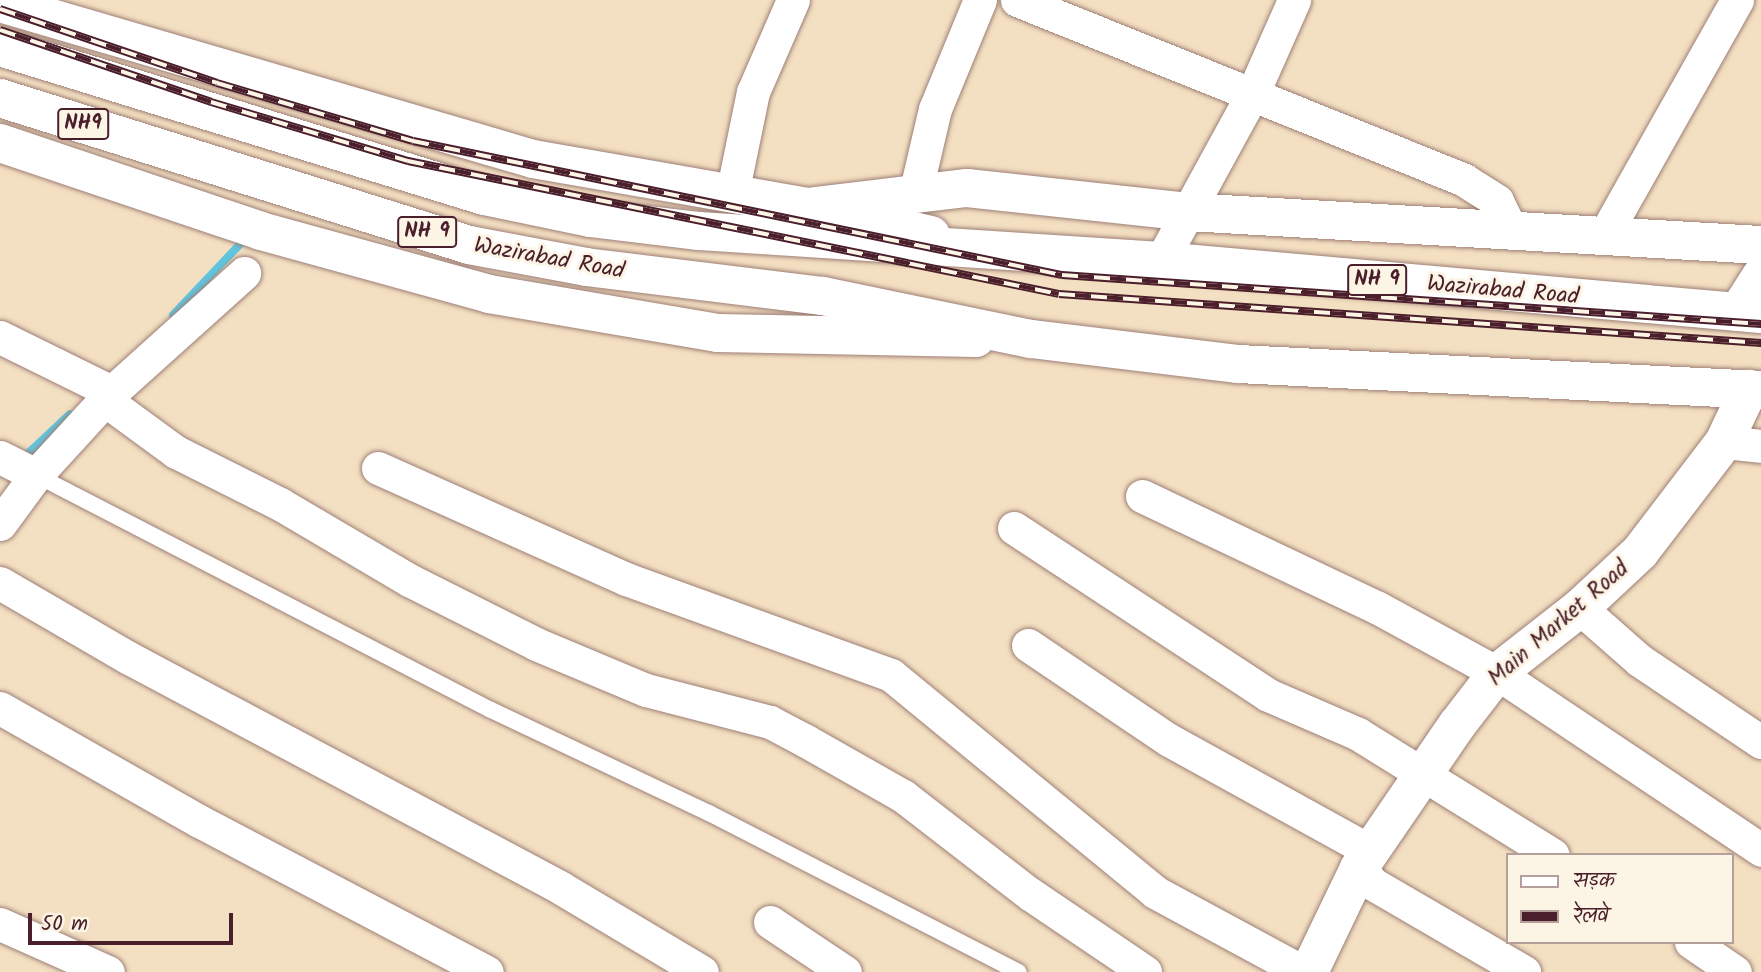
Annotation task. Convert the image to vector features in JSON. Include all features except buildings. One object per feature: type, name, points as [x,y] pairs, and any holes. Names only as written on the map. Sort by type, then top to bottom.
[{"type":"main road","name":"Wazirabad Road","points":[[0,4],[533,159],[809,207],[993,249]]},
{"type":"main road","name":"Wazirabad Road","points":[[0,47],[484,196],[590,218],[699,231],[1161,261],[1750,313]]},
{"type":"main road","name":"Wazirabad Road","points":[[0,98],[469,245],[695,282],[823,296],[1031,339],[1238,363],[1755,389]]},
{"type":"main road","name":"Wazirabad Road","points":[[0,143],[261,231],[489,294],[718,333],[1031,339]]},
{"type":"main road","points":[[809,207],[967,188],[1188,212],[1761,245]]},
{"type":"main road","points":[[1750,313],[1761,276]]},
{"type":"main road","name":"Main Market Road","points":[[1309,972],[1364,860],[1421,775],[1497,673],[1580,608],[1640,552],[1724,442],[1755,389]]},
{"type":"street","points":[[732,194],[761,67],[793,0]]},
{"type":"street","points":[[915,194],[935,109],[980,0]]},
{"type":"street","points":[[1017,0],[1474,185],[1497,201],[1511,230]]},
{"type":"street","points":[[1161,261],[1252,95],[1294,0]]},
{"type":"street","points":[[1604,236],[1737,0]]},
{"type":"street","points":[[0,524],[16,464],[244,272]]},
{"type":"street","points":[[0,337],[104,390],[176,452],[281,504],[409,580],[536,643],[646,690],[770,722],[794,734],[903,796],[1030,894],[1145,972]]},
{"type":"street","points":[[1724,442],[1761,446]]},
{"type":"street","points":[[378,468],[626,579],[891,675],[1156,892],[1303,972]]},
{"type":"street","points":[[1142,496],[1378,608],[1497,673],[1761,849]]},
{"type":"street","points":[[1014,528],[1268,695],[1358,734],[1550,853]]},
{"type":"street","points":[[0,583],[129,658],[561,888],[702,972]]},
{"type":"street","points":[[1580,608],[1639,660],[1761,742]]},
{"type":"street","points":[[1028,645],[1169,740],[1364,860],[1373,884],[1524,972]]},
{"type":"street","points":[[0,708],[199,821],[488,972]]},
{"type":"street","points":[[770,922],[845,972]]},
{"type":"street","points":[[0,924],[108,972]]},
{"type":"street","points":[[1694,944],[1735,972]]},
{"type":"lane","points":[[16,464],[491,710],[721,819],[1018,972]]},
{"type":"waterway","points":[[173,315],[243,241]]},
{"type":"waterway","points":[[21,460],[70,414]]},
{"type":"railway","points":[[0,9],[217,83],[413,141],[1062,275],[1761,324]]},
{"type":"railway","points":[[0,30],[211,102],[408,161],[1059,294],[1761,343]]}]
